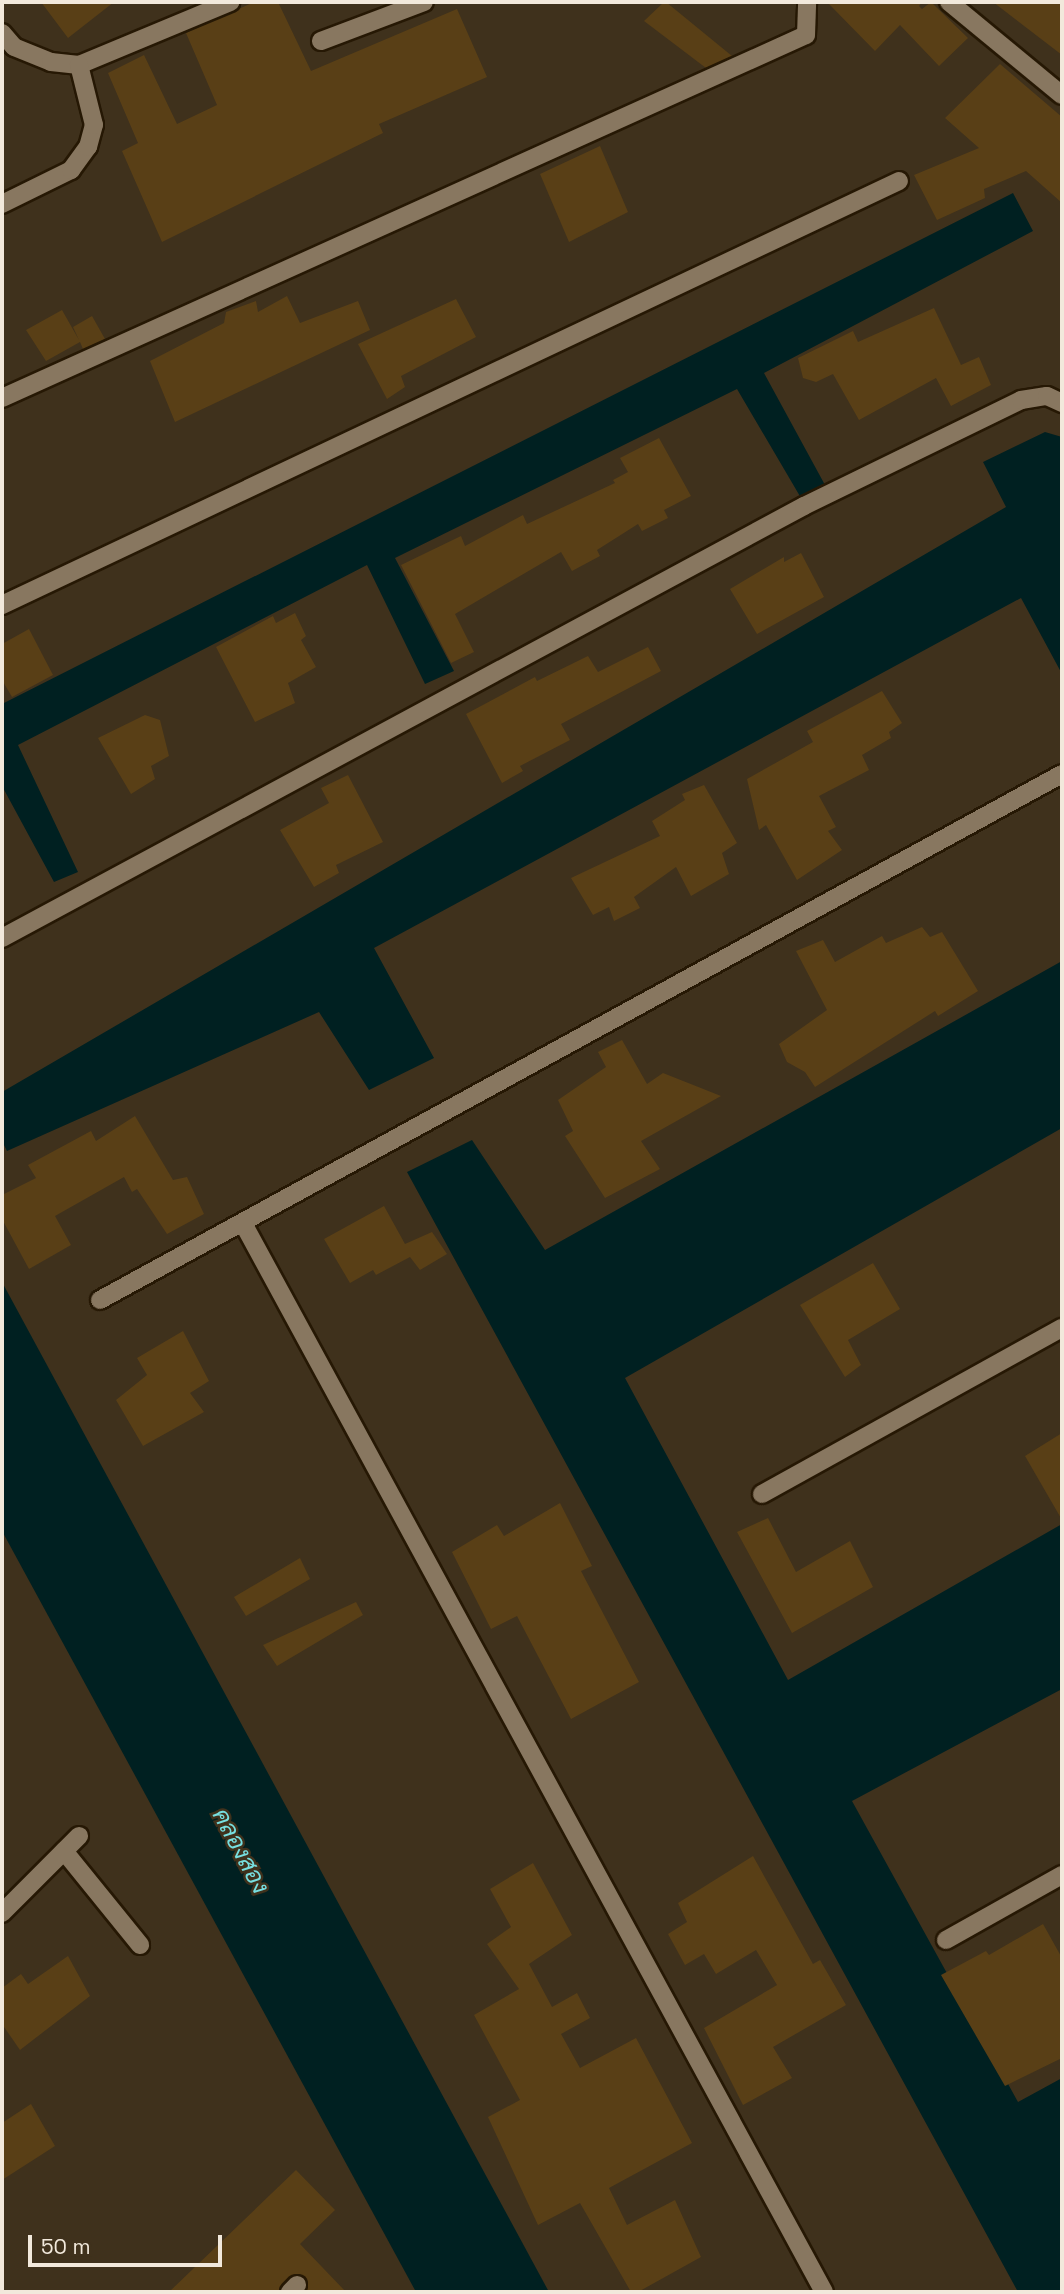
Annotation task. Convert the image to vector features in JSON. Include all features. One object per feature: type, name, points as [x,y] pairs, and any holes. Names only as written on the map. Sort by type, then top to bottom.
[{"type":"street","points":[[2,33],[14,47],[51,62],[79,65],[230,2]]},
{"type":"street","points":[[321,41],[424,2]]},
{"type":"street","points":[[2,398],[806,36],[807,2]]},
{"type":"street","points":[[949,2],[1062,95]]},
{"type":"street","points":[[2,204],[71,170],[88,147],[94,125],[79,65]]},
{"type":"street","points":[[2,606],[899,181]]},
{"type":"street","points":[[2,938],[804,506],[1021,400],[1055,399]]},
{"type":"street","points":[[100,1300],[243,1225],[1062,774]]},
{"type":"street","points":[[243,1225],[824,2292]]},
{"type":"street","points":[[762,1494],[1062,1328]]},
{"type":"street","points":[[2,1913],[79,1836]]},
{"type":"street","points":[[64,1851],[140,1945]]},
{"type":"street","points":[[946,1940],[1062,1875]]},
{"type":"water","points":[[1013,193],[1033,231],[764,373],[825,485],[801,498],[737,389],[395,558],[454,671],[425,684],[367,565],[18,745],[78,872],[54,882],[2,786],[2,704]]},
{"type":"water","points":[[1045,432],[1062,437],[1062,674],[1021,598],[374,948],[434,1058],[369,1090],[319,1012],[7,1151],[2,1141],[2,1092],[1006,507],[983,462]]},
{"type":"water","points":[[1062,961],[1062,1128],[625,1378],[788,1680],[1062,1524],[1062,1689],[852,1801],[1018,2102],[1062,2078],[1062,2292],[1018,2292],[407,1172],[472,1140],[545,1250]]},
{"type":"water","name":"คลองสอง","points":[[2,1282],[549,2292],[416,2292],[2,1531]]},
{"type":"building","points":[[41,2],[114,2],[68,38]]},
{"type":"building","points":[[254,2],[278,2],[311,71],[457,9],[487,77],[379,124],[383,133],[162,242],[122,151],[138,143],[108,73],[144,55],[177,124],[217,105],[186,33]]},
{"type":"building","points":[[664,2],[732,56],[706,68],[644,21]]},
{"type":"building","points":[[827,2],[922,2],[919,6],[922,9],[931,2],[968,38],[939,66],[900,25],[875,51]]},
{"type":"building","points":[[993,2],[1062,2],[1062,55]]},
{"type":"building","points":[[1000,64],[1062,117],[1062,203],[1026,171],[984,189],[985,198],[937,220],[914,175],[979,148],[945,118]]},
{"type":"building","points":[[600,146],[628,212],[569,242],[540,174]]},
{"type":"building","points":[[287,296],[300,323],[358,301],[370,330],[175,422],[150,361],[224,323],[226,312],[256,301],[258,312]]},
{"type":"building","points":[[456,299],[476,337],[401,376],[405,387],[387,399],[358,344]]},
{"type":"building","points":[[934,308],[961,365],[979,357],[991,385],[951,406],[936,378],[859,420],[833,374],[816,382],[803,378],[798,358],[853,331],[858,342]]},
{"type":"building","points":[[62,310],[79,340],[73,327],[92,316],[105,339],[83,349],[80,342],[46,361],[26,330]]},
{"type":"building","points":[[659,438],[691,496],[664,510],[668,518],[642,531],[638,524],[597,550],[600,556],[572,571],[561,552],[455,614],[474,652],[451,663],[401,565],[461,536],[465,546],[523,515],[527,524],[615,483],[613,480],[628,472],[620,458]]},
{"type":"building","points":[[801,553],[824,597],[757,634],[730,589],[784,557],[784,562]]},
{"type":"building","points":[[295,613],[306,636],[301,640],[316,667],[288,683],[295,703],[255,722],[216,647],[273,616],[276,623]]},
{"type":"building","points":[[29,629],[53,675],[12,697],[2,680],[2,644]]},
{"type":"building","points":[[648,647],[661,671],[561,724],[570,740],[520,766],[523,771],[502,783],[466,714],[535,677],[537,681],[588,656],[598,672]]},
{"type":"building","points":[[882,691],[902,723],[889,732],[891,738],[862,755],[869,770],[819,796],[836,827],[828,831],[842,850],[797,880],[766,825],[759,830],[747,779],[813,742],[807,731]]},
{"type":"building","points":[[145,715],[160,720],[169,756],[151,766],[155,779],[131,794],[98,738]]},
{"type":"building","points":[[348,775],[383,842],[336,865],[339,873],[314,887],[280,830],[329,803],[321,788]]},
{"type":"building","points":[[704,785],[737,843],[722,853],[729,874],[691,896],[676,867],[634,897],[640,908],[614,921],[609,907],[593,915],[571,878],[660,836],[652,821],[685,800],[682,794]]},
{"type":"building","points":[[922,927],[930,937],[942,932],[978,991],[938,1016],[935,1011],[815,1087],[805,1072],[787,1062],[779,1044],[827,1010],[796,951],[823,940],[835,962],[882,936],[886,943]]},
{"type":"building","points":[[622,1040],[647,1084],[663,1073],[721,1096],[641,1141],[660,1169],[605,1198],[565,1136],[573,1131],[558,1100],[606,1067],[598,1052]]},
{"type":"building","points":[[135,1116],[173,1180],[187,1177],[204,1214],[167,1234],[137,1189],[132,1192],[124,1177],[55,1216],[71,1245],[29,1269],[2,1219],[2,1195],[36,1178],[28,1165],[91,1131],[96,1141]]},
{"type":"building","points":[[384,1206],[405,1244],[432,1232],[447,1254],[420,1270],[410,1257],[376,1275],[373,1270],[350,1283],[324,1239]]},
{"type":"building","points":[[873,1263],[900,1309],[848,1340],[861,1365],[845,1377],[800,1305]]},
{"type":"building","points":[[183,1331],[209,1381],[190,1393],[204,1412],[143,1446],[116,1400],[147,1375],[137,1358]]},
{"type":"building","points":[[1062,1433],[1062,1520],[1025,1456]]},
{"type":"building","points":[[560,1503],[592,1566],[581,1571],[639,1682],[571,1719],[517,1616],[491,1629],[452,1552],[497,1525],[504,1536]]},
{"type":"building","points":[[768,1518],[796,1572],[850,1541],[873,1587],[792,1633],[737,1532]]},
{"type":"building","points":[[300,1558],[310,1579],[246,1616],[234,1597]]},
{"type":"building","points":[[356,1602],[363,1615],[277,1666],[263,1645]]},
{"type":"building","points":[[753,1856],[813,1964],[820,1960],[846,2005],[773,2047],[792,2078],[743,2105],[704,2028],[777,1985],[756,1950],[716,1974],[704,1954],[685,1965],[668,1934],[687,1922],[678,1903]]},
{"type":"building","points":[[533,1863],[572,1935],[529,1964],[552,2007],[577,1993],[590,2018],[561,2034],[580,2068],[636,2038],[692,2143],[609,2188],[627,2225],[675,2200],[701,2257],[638,2292],[631,2292],[580,2203],[538,2225],[488,2117],[520,2100],[474,2015],[519,1989],[487,1944],[511,1927],[490,1889]]},
{"type":"building","points":[[1043,1924],[1062,1958],[1062,2058],[1005,2086],[941,1975],[986,1951],[989,1955]]},
{"type":"building","points":[[68,1956],[90,1996],[20,2050],[2,2024],[2,1988],[21,1974],[28,1984]]},
{"type":"building","points":[[31,2104],[55,2146],[2,2180],[2,2123]]},
{"type":"building","points":[[296,2170],[335,2210],[300,2244],[346,2292],[306,2292],[308,2281],[299,2274],[289,2277],[279,2292],[169,2292]]}]
